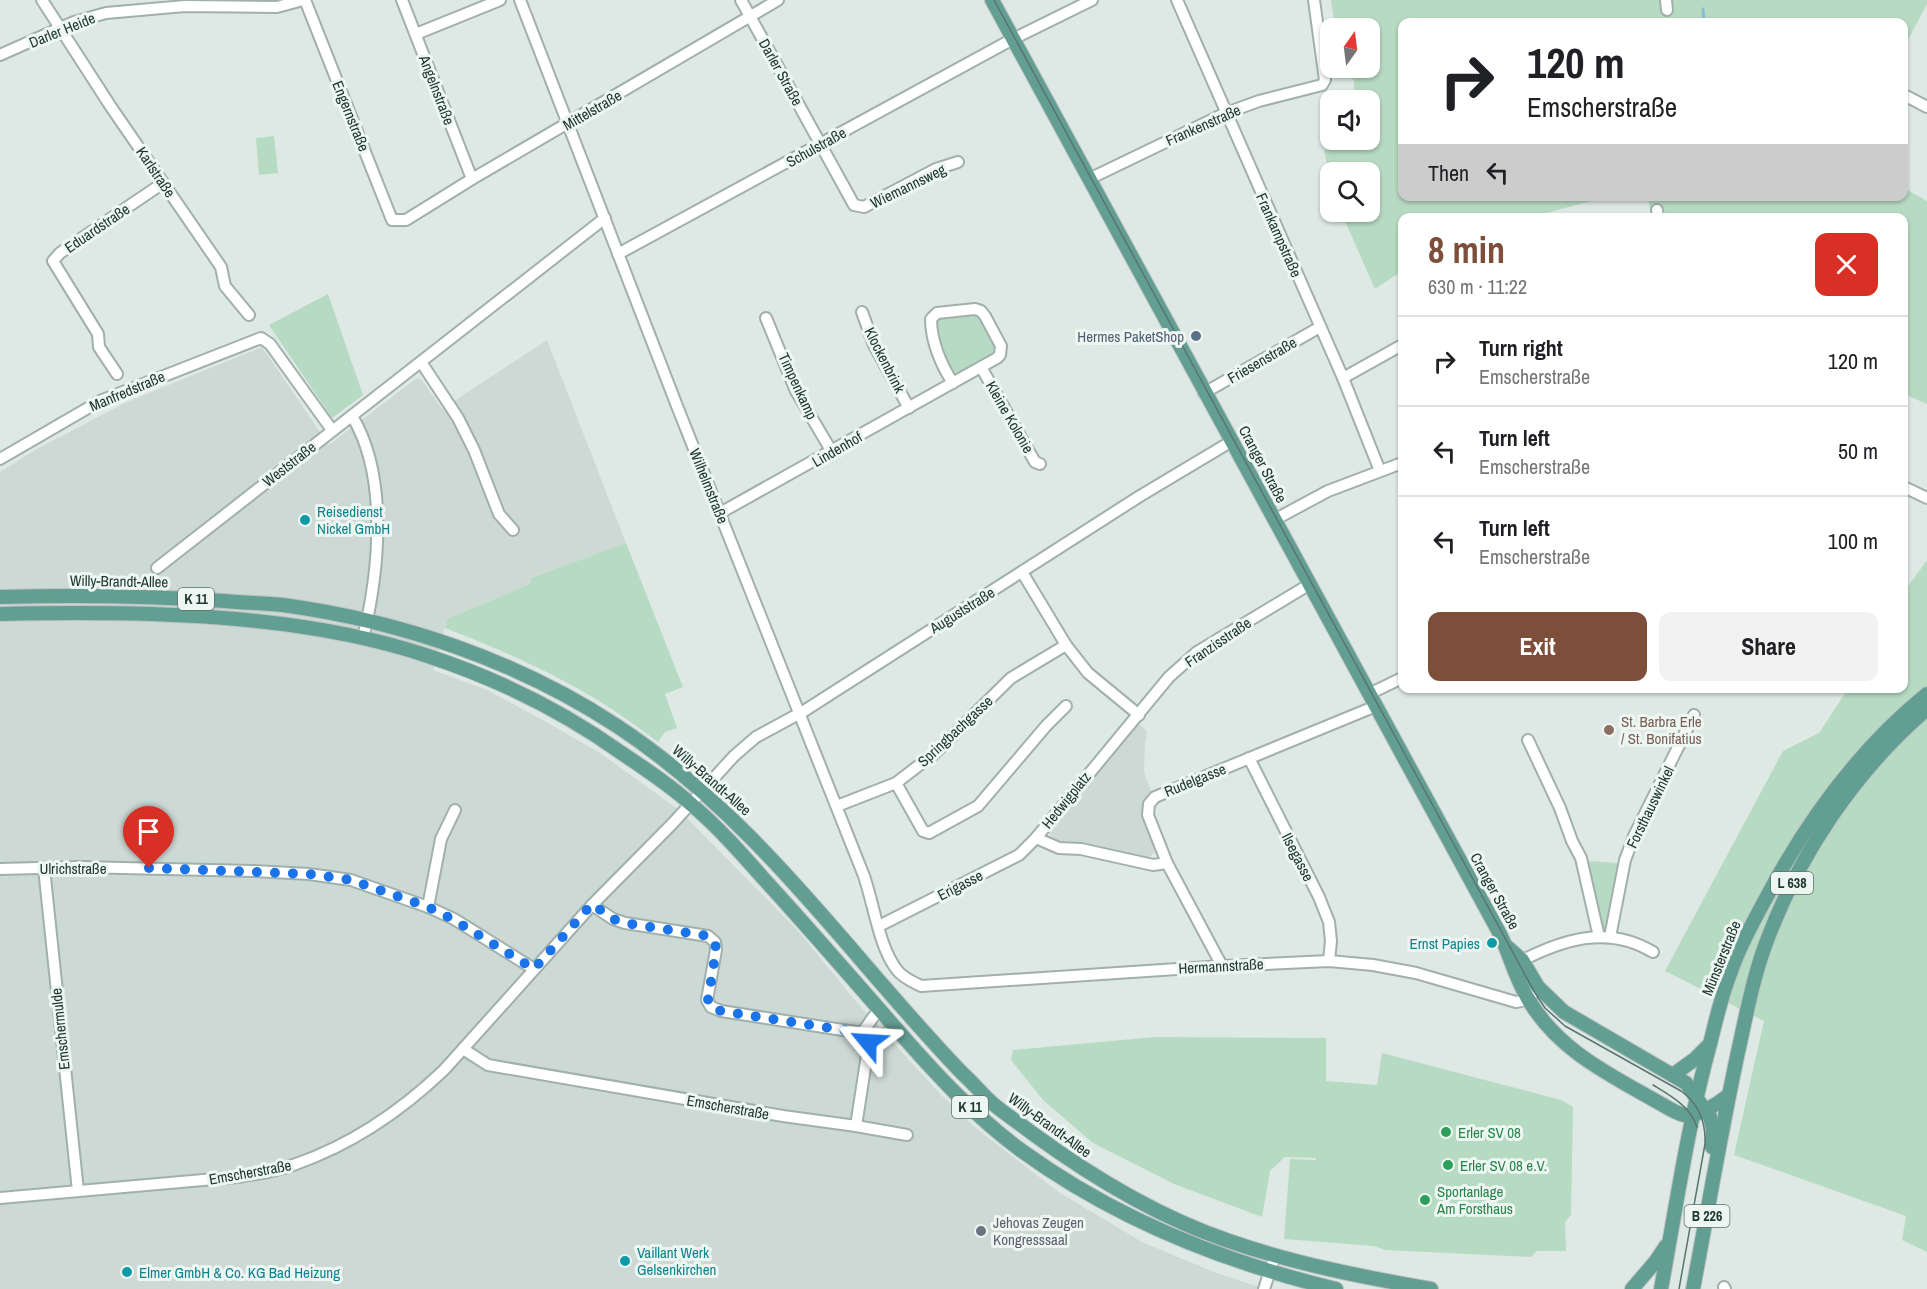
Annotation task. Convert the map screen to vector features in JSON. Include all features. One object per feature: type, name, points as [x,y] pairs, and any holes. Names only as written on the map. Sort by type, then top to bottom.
[{"type":"main road","name":"Cranger Straße","points":[[992,0],[1516,963],[1572,1018],[1686,1083],[1697,1096]]},
{"type":"main road","name":"Willy-Brandt-Allee","points":[[0,597],[102,596],[283,605],[367,621],[429,637],[512,669],[558,691],[618,726],[702,790],[771,857],[925,1035],[991,1102],[1076,1166],[1151,1208],[1224,1239],[1275,1256],[1431,1289]]},
{"type":"main road","name":"K 11","points":[[0,614],[154,615],[299,626],[363,638],[426,655],[485,677],[536,700],[582,725],[664,782],[690,803],[741,853],[896,1029],[971,1108],[1019,1149],[1070,1184],[1143,1224],[1218,1255],[1269,1272],[1336,1289]]},
{"type":"main road","name":"Münsterstraße","points":[[1661,1289],[1688,1137],[1700,1111],[1697,1096],[1721,999],[1745,938],[1795,846],[1817,813],[1865,752],[1889,727],[1927,694]]},
{"type":"main road","name":"L 638","points":[[1717,1162],[1751,993],[1766,943],[1790,886],[1823,829],[1852,789],[1905,729],[1927,709]]},
{"type":"main road","name":"Cranger Straße","points":[[1516,963],[1527,999],[1557,1038],[1582,1058],[1670,1109],[1684,1115],[1700,1111]]},
{"type":"main road","points":[[1673,1075],[1695,1059],[1710,1042]]},
{"type":"main road","points":[[1700,1111],[1717,1104],[1729,1095]]},
{"type":"main road","points":[[1670,1109],[1684,1123],[1688,1137]]},
{"type":"main road","name":"B 226","points":[[1693,1289],[1717,1162],[1712,1149],[1712,1123],[1700,1111]]},
{"type":"main road","points":[[1632,1289],[1656,1261],[1670,1239]]},
{"type":"street","name":"Karlstraße","points":[[42,0],[221,267],[225,286],[249,315]]},
{"type":"street","name":"Darler Heide","points":[[0,55],[87,18],[136,9],[185,6],[269,8],[304,0]]},
{"type":"street","name":"Engernstraße","points":[[304,0],[392,220],[406,220]]},
{"type":"street","name":"Angelnstraße","points":[[402,0],[472,179]]},
{"type":"street","points":[[416,34],[500,0]]},
{"type":"street","name":"Wilhelmstraße","points":[[520,0],[864,876],[882,944],[898,972]]},
{"type":"street","name":"Darler Straße","points":[[741,0],[820,145]]},
{"type":"street","name":"Mittelstraße","points":[[406,220],[778,0]]},
{"type":"street","name":"Schulstraße","points":[[618,254],[1013,39],[1092,0]]},
{"type":"street","name":"Frankampstraße","points":[[1177,0],[1343,378],[1380,471]]},
{"type":"street","name":"Frankenstraße","points":[[1089,179],[1226,113],[1259,101],[1322,85],[1324,80],[1314,0]]},
{"type":"street","points":[[1908,97],[1927,107]]},
{"type":"street","name":"Wiemannsweg","points":[[820,145],[854,205],[864,207],[936,169],[958,162]]},
{"type":"street","name":"Eduardstraße","points":[[117,374],[99,347],[98,334],[52,261],[60,252],[163,183]]},
{"type":"street","name":"Weststraße","points":[[157,568],[605,218]]},
{"type":"street","name":"Lindenhof","points":[[720,513],[832,452],[981,368],[1000,355],[1001,346],[985,316],[975,309],[937,313],[931,319],[931,328],[939,355],[954,383]]},
{"type":"street","name":"Klockenbrink","points":[[862,312],[874,345],[909,408]]},
{"type":"street","name":"Timpenkamp","points":[[766,318],[796,391],[832,452]]},
{"type":"street","name":"Friesenstraße","points":[[1204,393],[1320,327]]},
{"type":"street","name":"Manfredstraße","points":[[0,459],[100,401],[261,338],[270,344],[332,430]]},
{"type":"street","points":[[1343,378],[1398,347]]},
{"type":"street","points":[[421,362],[458,418],[474,450],[499,514],[513,530]]},
{"type":"street","name":"Kleine Kolonie","points":[[981,368],[1035,462],[1040,464]]},
{"type":"street","points":[[352,416],[359,427],[368,454],[377,501],[375,570],[363,638]]},
{"type":"street","name":"Auguststraße","points":[[702,790],[734,756],[756,737],[799,713],[1232,441]]},
{"type":"street","points":[[1274,520],[1328,491],[1398,464]]},
{"type":"street","points":[[1908,489],[1927,498]]},
{"type":"street","points":[[1022,572],[1066,645],[1088,673],[1139,715]]},
{"type":"street","name":"Franzisstraße","points":[[1139,715],[1169,677],[1197,652],[1310,584]]},
{"type":"street","name":"Springbachgasse","points":[[837,806],[896,783],[935,753],[1011,678],[1066,645]]},
{"type":"street","name":"Rudelgasse","points":[[1222,966],[1167,863],[1148,815],[1149,804],[1155,797],[1289,743],[1372,700],[1398,681]]},
{"type":"street","points":[[896,783],[923,831],[929,833],[978,806],[1046,726],[1066,706]]},
{"type":"street","name":"Hedwigplatz","points":[[1139,715],[1036,838],[1059,848],[1081,849],[1153,865],[1167,863]]},
{"type":"street","name":"Forsthauswinkel","points":[[1604,937],[1634,836],[1694,715]]},
{"type":"street","points":[[1528,740],[1537,755],[1581,858],[1604,937]]},
{"type":"street","name":"Ilsegasse","points":[[1249,758],[1319,897],[1329,922],[1329,961]]},
{"type":"street","name":"Emscherstraße","points":[[0,1198],[237,1177],[295,1165],[339,1147],[374,1127],[426,1088],[592,904],[673,823],[702,790]]},
{"type":"street","points":[[428,907],[441,839],[455,810]]},
{"type":"street","name":"Erigasse","points":[[879,926],[1019,855],[1036,838]]},
{"type":"street","name":"Emschermulde","points":[[44,868],[78,1191]]},
{"type":"street","name":"Ulrichstraße","points":[[0,869],[193,869],[309,874],[351,880],[428,907],[495,943],[534,969]]},
{"type":"street","points":[[592,904],[613,919],[625,923],[708,936],[715,942],[716,950],[708,1000],[711,1007],[721,1011],[866,1037],[896,1029]]},
{"type":"street","points":[[1516,963],[1540,950],[1558,944],[1604,937],[1637,943],[1653,952]]},
{"type":"street","name":"Hermannstraße","points":[[898,972],[921,986],[1329,961],[1373,965],[1416,973],[1515,1002],[1527,999]]},
{"type":"street","points":[[1527,999],[1538,987]]},
{"type":"street","points":[[856,1126],[866,1037],[874,1016],[881,1011]]},
{"type":"street","name":"Emscherstraße","points":[[463,1049],[488,1065],[907,1135]]},
{"type":"street","points":[[1264,1289],[1275,1256]]},
{"type":"shaded area","points":[[547,340],[626,543],[531,578],[530,584],[447,619],[433,670],[487,690],[539,718],[600,753],[679,810],[800,933],[858,1004],[941,1095],[978,1130],[1060,1193],[1142,1242],[1214,1272],[1265,1289],[0,1289],[0,472],[35,450],[127,402],[262,347],[329,445],[417,378],[422,380],[442,409]]},
{"type":"shaded area","points":[[1138,723],[1147,731],[1144,772],[1151,792],[1145,800],[1143,811],[1155,852],[1148,858],[1087,845],[1057,842],[1048,829]]},
{"type":"green space","points":[[1331,0],[1927,0],[1908,40],[1908,18],[1398,18],[1398,201],[1592,201],[1546,213],[1398,213],[1398,274],[1375,289],[1345,222],[1380,222],[1380,162],[1326,162],[1324,150],[1380,150],[1380,90],[1354,90],[1354,80],[1350,78],[1380,78],[1380,18],[1334,18]]},
{"type":"green space","points":[[274,136],[278,173],[259,175],[256,138]]},
{"type":"green space","points":[[1908,190],[1927,201],[1927,404],[1908,396],[1908,213],[1650,213],[1649,201],[1908,201]]},
{"type":"green space","points":[[328,294],[363,395],[332,418],[269,325]]},
{"type":"green space","points":[[976,313],[980,316],[997,347],[996,352],[952,374],[943,354],[934,320],[937,317]]},
{"type":"green space","points":[[626,543],[683,687],[665,694],[677,728],[665,732],[658,742],[612,709],[565,682],[515,657],[445,628],[447,619],[530,584],[531,578]]},
{"type":"green space","points":[[1927,560],[1927,1252],[1902,1240],[1906,1216],[1734,1155],[1764,1021],[1665,971],[1783,751],[1819,733],[1845,693],[1908,693],[1908,586]]},
{"type":"green space","points":[[1591,861],[1619,865],[1605,929],[1601,926],[1586,868]]},
{"type":"green space","points":[[1155,1037],[1326,1038],[1326,1081],[1377,1085],[1382,1053],[1561,1100],[1573,1107],[1571,1215],[1565,1222],[1566,1251],[1537,1251],[1531,1257],[1385,1250],[1374,1246],[1284,1239],[1290,1159],[1316,1160],[1316,1158],[1285,1157],[1270,1171],[1262,1217],[1174,1184],[1093,1143],[1043,1100],[1011,1060],[1013,1050]]},
{"type":"waterway","points":[[1703,9],[1704,18]]},
{"type":"tram line","points":[[994,0],[1535,993],[1545,1008],[1565,1026],[1681,1091],[1697,1107],[1703,1121],[1705,1144],[1679,1289]]},
{"type":"tram line","points":[[1653,1085],[1685,1107],[1697,1127]]},
{"type":"place","name":"Hermes PaketShop","points":[[1196,336]]},
{"type":"place","name":"Reisedienst Nickel GmbH","points":[[305,520]]},
{"type":"place","name":"St. Barbra Erle / St. Bonifatius","points":[[1609,730]]},
{"type":"place","name":"Ernst Papies","points":[[1492,943]]},
{"type":"place","name":"Erler SV 08","points":[[1446,1132]]},
{"type":"place","name":"Erler SV 08 e.V.","points":[[1448,1165]]},
{"type":"place","name":"Sportanlage Am Forsthaus","points":[[1425,1200]]},
{"type":"place","name":"Jehovas Zeugen Kongresssaal","points":[[981,1231]]},
{"type":"place","name":"Vaillant Werk Gelsenkirchen","points":[[625,1261]]},
{"type":"place","name":"Elmer GmbH & Co. KG Bad Heizung","points":[[127,1272]]},
{"type":"route","points":[[149,868],[309,874],[351,880],[428,907],[495,943],[534,969],[592,904],[613,919],[625,923],[708,936],[715,942],[716,950],[708,1000],[711,1007],[721,1011],[862,1033],[867,1036],[868,1042]]}]
